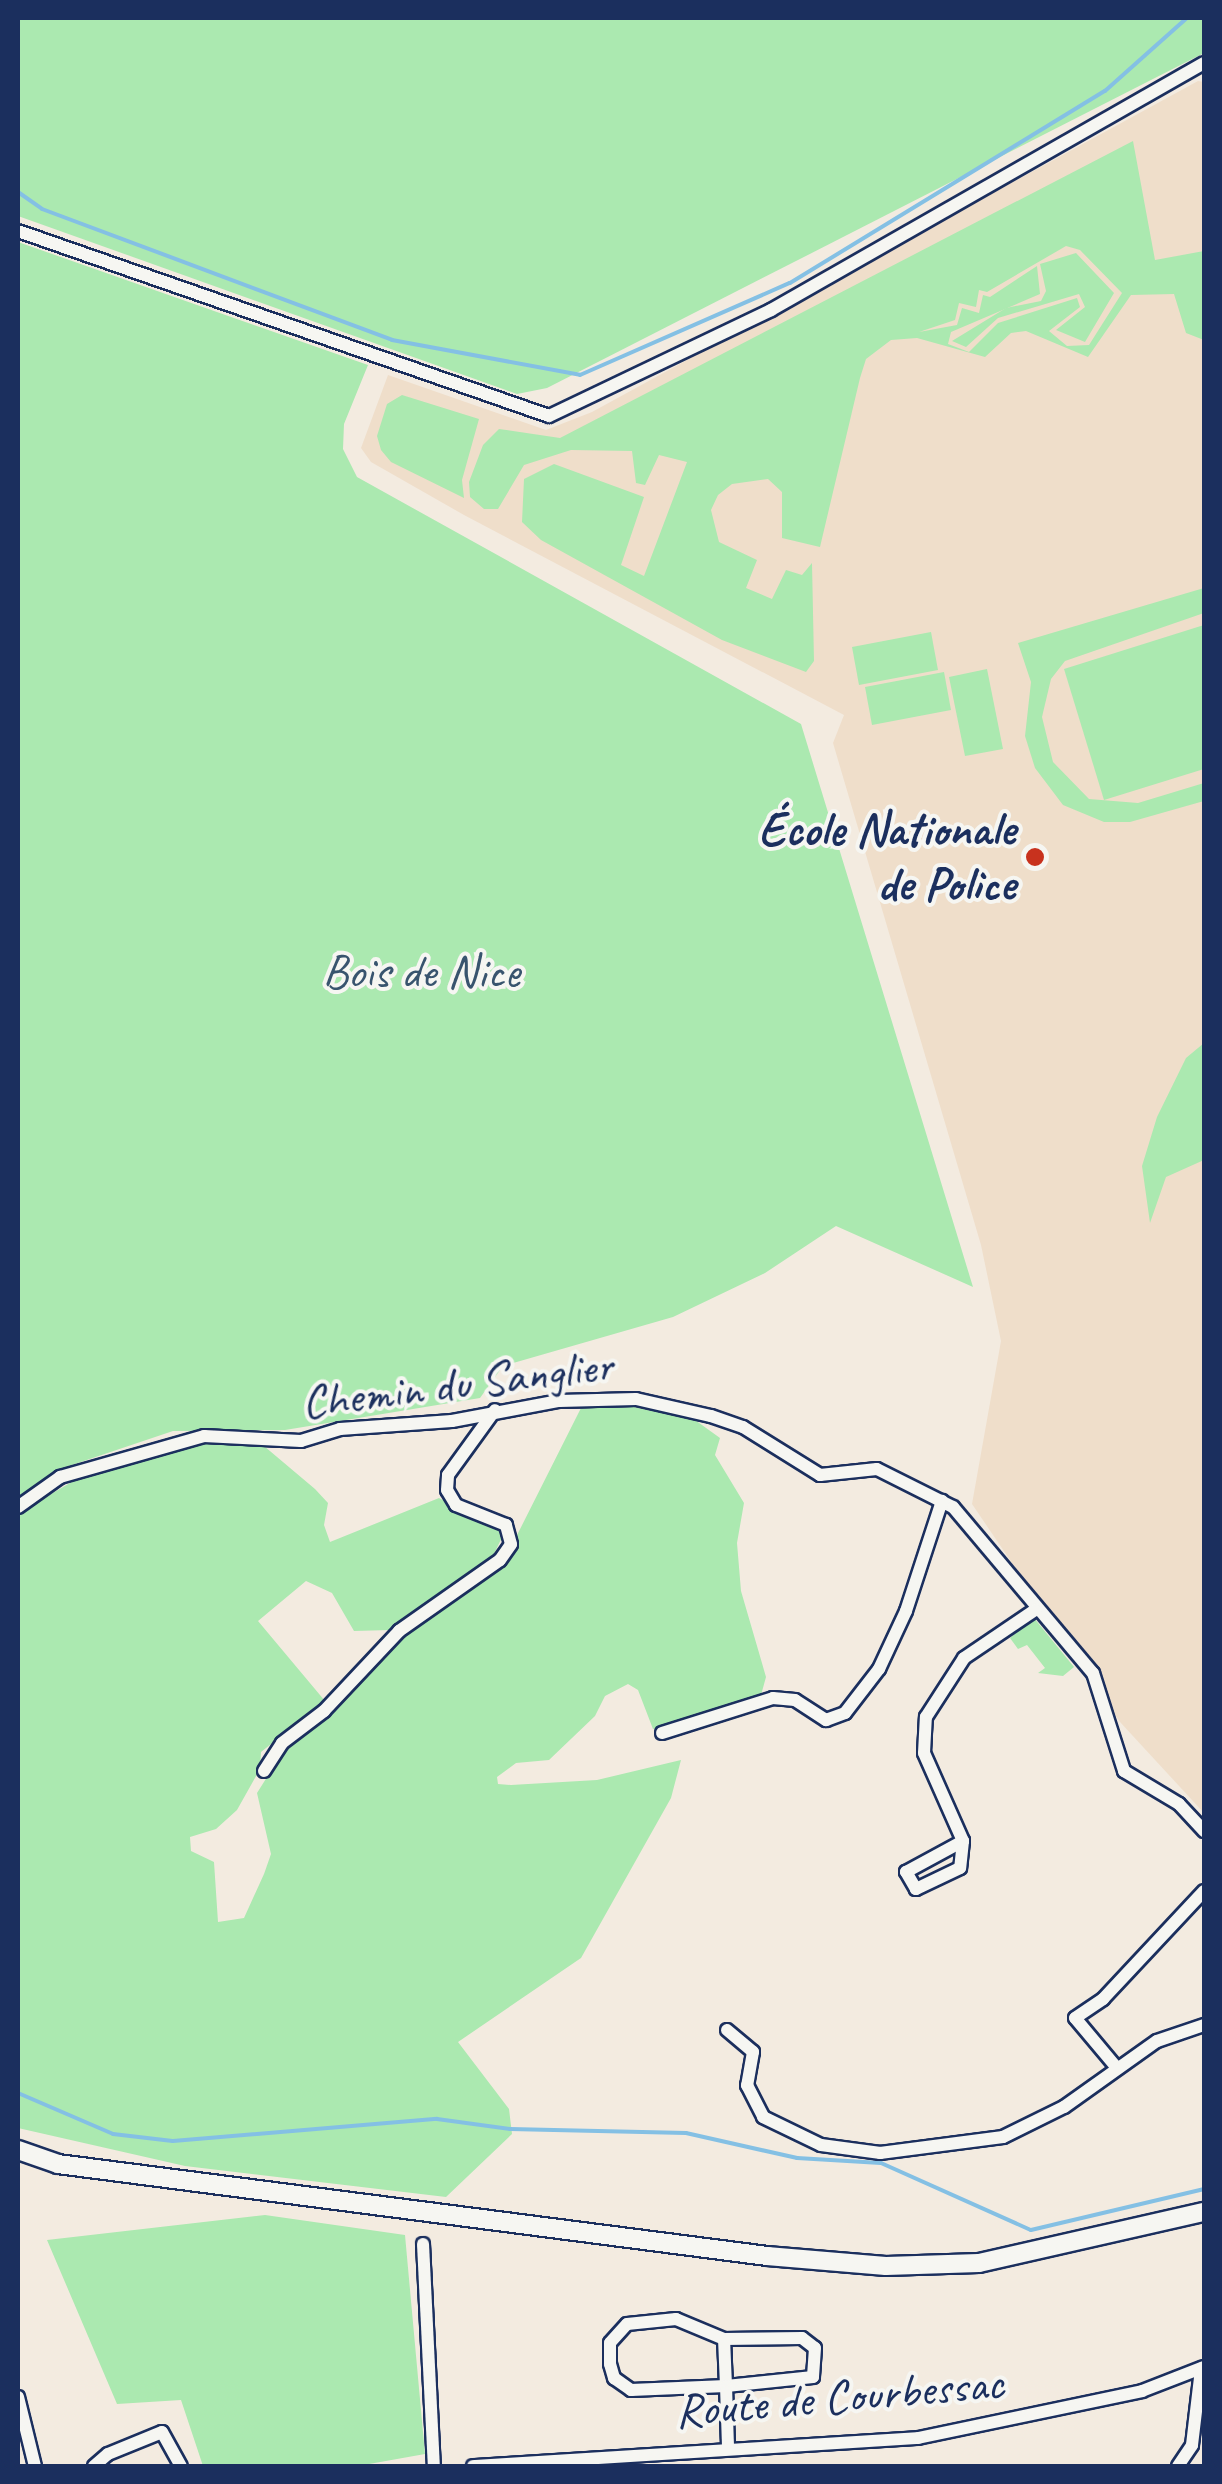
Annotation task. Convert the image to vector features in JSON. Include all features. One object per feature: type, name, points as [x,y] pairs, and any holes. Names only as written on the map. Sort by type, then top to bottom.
[{"type":"street","points":[[18,231],[548,416],[771,310],[1204,63]]},
{"type":"street","name":"Chemin du Sanglier","points":[[18,1507],[60,1476],[204,1436],[302,1442],[340,1430],[452,1421],[559,1401],[652,1402],[743,1427],[820,1475],[878,1470],[942,1501],[1093,1672],[1124,1771],[1179,1804],[1204,1830]]},
{"type":"street","points":[[264,1771],[282,1743],[324,1711],[399,1631],[500,1560],[511,1544],[506,1525],[456,1505],[447,1490],[448,1475],[495,1410]]},
{"type":"street","points":[[662,1733],[774,1698],[795,1700],[826,1720],[845,1714],[879,1670],[906,1611],[942,1501]]},
{"type":"street","points":[[963,1842],[906,1872],[916,1889],[960,1868],[963,1842],[924,1753],[926,1716],[964,1658],[1035,1610]]},
{"type":"street","points":[[1117,2068],[1075,2018],[1103,1999],[1204,1891]]},
{"type":"street","points":[[726,2030],[753,2052],[747,2085],[763,2117],[821,2144],[857,2152],[926,2151],[1003,2137],[1064,2107],[1158,2041],[1204,2025]]},
{"type":"street","points":[[18,2150],[75,2166],[767,2256],[886,2266],[979,2263],[1204,2212]]},
{"type":"street","points":[[423,2244],[434,2466]]},
{"type":"street","points":[[676,2319],[724,2339],[802,2338],[815,2348],[813,2376],[801,2382],[631,2390],[614,2378],[610,2364],[610,2343],[626,2324],[676,2319]]},
{"type":"street","points":[[724,2339],[728,2446]]},
{"type":"street","points":[[1178,2466],[1192,2445],[1203,2368]]},
{"type":"street","name":"Route de Courbessac","points":[[473,2466],[728,2446],[918,2438],[989,2428],[1142,2391],[1203,2368]]},
{"type":"street","points":[[18,2397],[35,2466]]},
{"type":"street","points":[[94,2466],[108,2454],[162,2432],[180,2466]]},
{"type":"shaded area","name":"École Nationale de Police","points":[[1198,81],[1204,82],[1204,1813],[1120,1722],[972,1504],[1001,1341],[981,1245],[833,743],[844,715],[464,515],[371,462],[361,448],[388,375],[546,430],[592,412]]},
{"type":"green space","points":[[18,18],[1204,18],[1204,53],[547,388],[517,394],[18,216]]},
{"type":"green space","points":[[1133,141],[1155,260],[1204,251],[1204,340],[1186,333],[1174,294],[1131,295],[1088,357],[1026,331],[1011,333],[985,357],[917,338],[891,340],[866,359],[820,547],[782,538],[782,492],[768,479],[732,484],[718,495],[711,510],[719,542],[757,560],[746,588],[772,599],[786,570],[802,575],[812,563],[814,661],[806,672],[722,640],[541,540],[522,522],[524,479],[554,464],[644,497],[621,565],[644,576],[687,462],[659,455],[645,485],[636,483],[632,451],[571,450],[524,465],[498,509],[484,509],[470,497],[469,482],[483,445],[499,429],[560,438]],"holes":[[[1066,246],[1080,250],[1122,293],[1089,345],[1067,346],[1049,331],[1080,307],[1077,298],[998,323],[969,352],[948,344],[951,332],[1040,294],[1037,266],[990,297],[983,295],[979,313],[962,308],[957,325],[919,332],[955,320],[959,303],[976,307],[979,290],[987,292]]]},
{"type":"green space","name":"Bois de Nice","points":[[18,242],[368,365],[344,424],[343,449],[357,477],[801,724],[973,1287],[836,1226],[765,1273],[673,1317],[503,1366],[480,1398],[285,1430],[173,1431],[57,1470],[18,1497]]},
{"type":"green space","points":[[1076,253],[1114,293],[1085,342],[1056,330],[1085,307],[1079,294],[998,318],[966,347],[952,341],[1006,308],[1041,301],[1046,291],[1040,264]]},
{"type":"green space","points":[[402,395],[479,419],[462,480],[464,498],[391,462],[381,450],[377,436],[387,404]]},
{"type":"green space","points":[[1204,588],[1204,613],[1065,661],[1051,679],[1042,717],[1053,762],[1089,799],[1138,803],[1204,783],[1204,801],[1130,822],[1104,822],[1063,805],[1035,768],[1025,736],[1031,682],[1018,643]]},
{"type":"green space","points":[[1204,625],[1204,769],[1104,800],[1064,669]]},
{"type":"green space","points":[[931,632],[938,670],[859,685],[852,647]]},
{"type":"green space","points":[[987,669],[1003,749],[965,756],[949,677]]},
{"type":"green space","points":[[944,672],[951,710],[872,725],[865,687]]},
{"type":"green space","points":[[1204,1043],[1204,1160],[1166,1177],[1150,1223],[1142,1166],[1157,1117],[1186,1058]]},
{"type":"green space","points":[[634,1407],[695,1420],[720,1438],[715,1455],[744,1503],[737,1543],[741,1591],[766,1677],[761,1695],[653,1729],[638,1690],[628,1684],[605,1696],[595,1716],[549,1760],[516,1763],[497,1777],[498,1784],[511,1785],[597,1780],[681,1760],[671,1798],[581,1958],[458,2042],[509,2109],[512,2134],[446,2197],[185,2166],[18,2128],[18,1513],[77,1479],[194,1442],[235,1440],[264,1446],[315,1489],[328,1503],[324,1525],[330,1542],[439,1498],[504,1533],[494,1554],[390,1630],[354,1631],[332,1593],[306,1581],[258,1621],[325,1701],[261,1752],[260,1769],[237,1810],[216,1829],[190,1837],[191,1851],[214,1862],[218,1922],[244,1918],[271,1854],[257,1793],[286,1747],[401,1635],[505,1559],[581,1408]]},
{"type":"green space","points":[[1034,1618],[1074,1667],[1063,1676],[1038,1673],[1045,1668],[1027,1645],[1018,1649],[1010,1638]]},
{"type":"green space","points":[[265,2215],[405,2235],[425,2454],[358,2466],[203,2466],[181,2400],[117,2404],[47,2240]]},
{"type":"waterway","points":[[18,192],[42,209],[392,340],[580,375],[790,283],[1105,91],[1187,18]]},
{"type":"waterway","points":[[18,2093],[113,2134],[173,2141],[437,2119],[510,2129],[686,2133],[797,2158],[881,2163],[1031,2230],[1204,2189]]},
{"type":"place","name":"École Nationale de Police","points":[[1035,857]]}]
